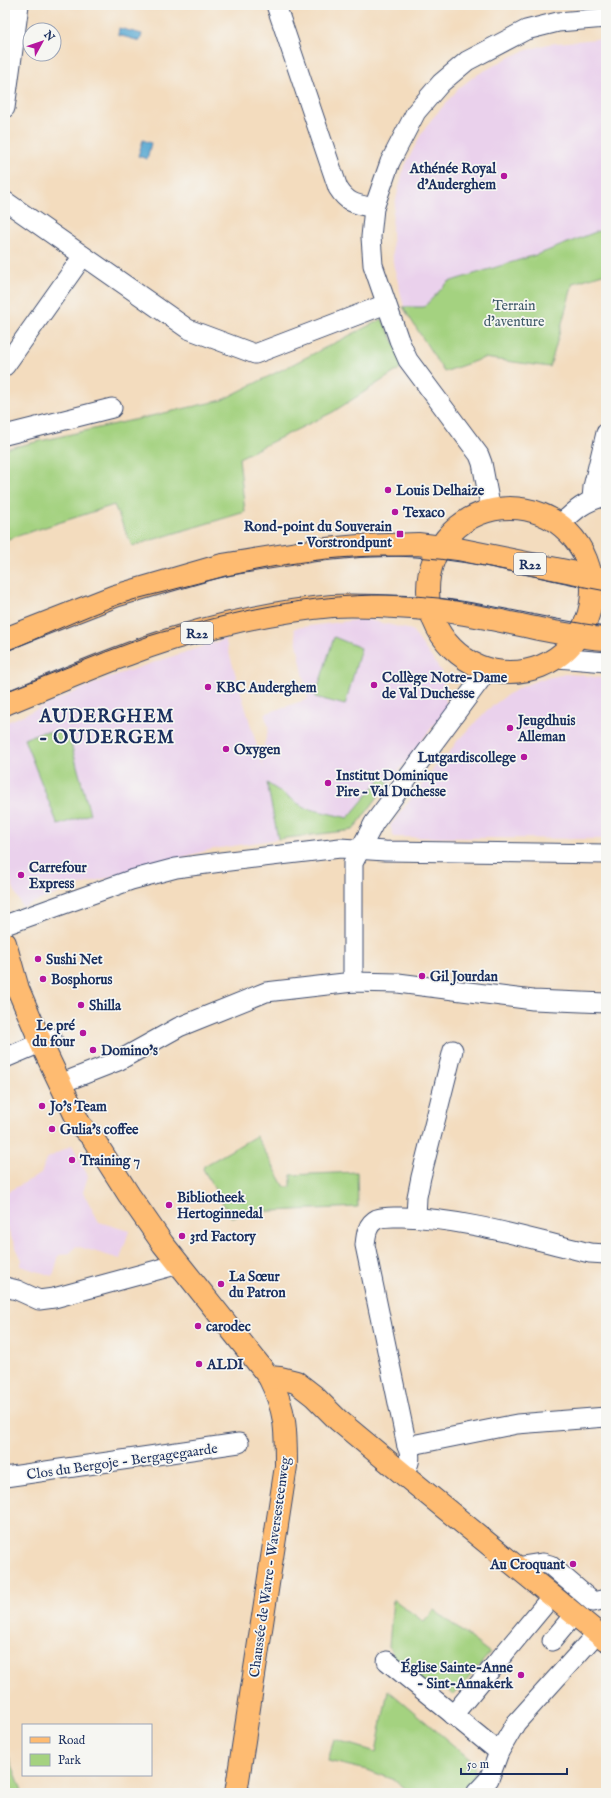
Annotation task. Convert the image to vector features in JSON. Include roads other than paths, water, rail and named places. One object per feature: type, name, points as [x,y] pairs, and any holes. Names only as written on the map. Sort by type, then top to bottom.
[{"type":"main road","points":[[509,508],[527,509],[545,515],[560,525],[575,539],[599,578],[592,597],[590,613],[579,636],[557,658],[540,667],[522,672],[503,672],[484,668],[465,659],[449,646],[437,628],[430,610],[428,597],[428,575],[433,559],[440,547],[450,534],[471,517],[491,510],[509,508]]},
{"type":"main road","name":"R22","points":[[5,639],[115,596],[222,565],[316,550],[358,546],[418,544],[599,578]]},
{"type":"main road","name":"R22","points":[[5,704],[127,654],[165,642],[233,623],[332,606],[362,606],[430,610],[483,617],[579,636],[606,639]]},
{"type":"main road","name":"Chaussée de Wavre - Waversesteenweg","points":[[8,951],[18,989],[47,1040],[72,1079],[89,1121],[92,1137]]},
{"type":"main road","name":"Chaussée de Wavre - Waversesteenweg","points":[[47,1040],[80,1125],[92,1137],[129,1195],[179,1264],[269,1378],[281,1404],[285,1422],[286,1466],[236,1793]]},
{"type":"main road","points":[[269,1378],[280,1378],[296,1382],[314,1396],[338,1420],[552,1596],[587,1610],[602,1636]]},
{"type":"main road","points":[[281,1404],[290,1403],[315,1407],[338,1420]]},
{"type":"street","points":[[5,108],[20,5]]},
{"type":"street","points":[[276,5],[338,188],[343,197],[352,203],[374,208]]},
{"type":"street","points":[[491,510],[482,463],[479,455],[408,360],[386,304],[373,265],[371,237],[374,208],[390,162],[416,112],[441,83],[467,61],[526,30],[558,22],[606,18]]},
{"type":"street","points":[[5,201],[188,329],[255,354],[386,304]]},
{"type":"street","points":[[5,366],[83,256]]},
{"type":"street","points":[[5,435],[112,408]]},
{"type":"street","points":[[560,525],[576,509],[599,498],[593,487],[606,433]]},
{"type":"street","points":[[557,658],[606,662]]},
{"type":"street","points":[[353,982],[353,863],[374,823],[481,679],[484,668]]},
{"type":"street","points":[[5,925],[84,896],[176,868],[340,848],[385,851],[606,854]]},
{"type":"street","points":[[72,1079],[118,1061],[179,1027],[266,992],[353,982],[398,983],[533,1000],[606,1003]]},
{"type":"street","points":[[5,1058],[47,1040]]},
{"type":"street","points":[[416,1218],[421,1177],[453,1050]]},
{"type":"street","points":[[403,1474],[410,1461],[411,1455],[407,1446],[366,1245],[366,1233],[370,1225],[377,1219],[386,1217],[449,1221],[590,1253],[606,1254]]},
{"type":"street","points":[[5,1287],[17,1290],[40,1300],[54,1298],[179,1264]]},
{"type":"street","points":[[407,1446],[517,1424],[606,1417]]},
{"type":"street","name":"Clos du Bergoje - Bergagegaarde","points":[[5,1477],[239,1443]]},
{"type":"street","points":[[517,1566],[543,1563],[550,1565],[587,1610],[552,1641]]},
{"type":"street","points":[[453,1715],[552,1596]]},
{"type":"street","points":[[476,1793],[488,1779],[499,1752],[516,1724],[602,1636]]},
{"type":"street","points":[[387,1661],[499,1752]]},
{"type":"water","points":[[119,28],[142,34],[140,41],[118,35]]},
{"type":"water","points":[[143,140],[151,143],[147,159],[138,156]]},
{"type":"tram line","points":[[5,652],[91,615],[135,599],[269,567],[327,559],[386,556],[440,559],[464,562],[606,591]]},
{"type":"tram line","points":[[5,692],[104,652],[156,634],[214,618],[300,601],[387,595],[440,598],[606,627]]},
{"type":"place","name":"Athénée Royal d'Auderghem","points":[[504,176]]},
{"type":"place","name":"Louis Delhaize","points":[[388,490]]},
{"type":"place","name":"Texaco","points":[[395,512]]},
{"type":"place","name":"Rond-point du Souverain - Vorstrondpunt","points":[[400,534]]},
{"type":"place","name":"Collège Notre-Dame de Val Duchesse","points":[[374,685]]},
{"type":"place","name":"KBC Auderghem","points":[[208,687]]},
{"type":"place","name":"Jeugdhuis Alleman","points":[[510,728]]},
{"type":"place","name":"Oxygen","points":[[226,749]]},
{"type":"place","name":"Lutgardiscollege","points":[[524,757]]},
{"type":"place","name":"Institut Dominique Pire – Val Duchesse","points":[[328,783]]},
{"type":"place","name":"Carrefour Express","points":[[21,875]]},
{"type":"place","name":"Sushi Net","points":[[38,959]]},
{"type":"place","name":"Gil Jourdan","points":[[422,976]]},
{"type":"place","name":"Bosphorus","points":[[43,979]]},
{"type":"place","name":"Shilla","points":[[81,1005]]},
{"type":"place","name":"Le pré du four","points":[[83,1033]]},
{"type":"place","name":"Domino's","points":[[93,1050]]},
{"type":"place","name":"Jo's Team","points":[[42,1106]]},
{"type":"place","name":"Gulia's coffee","points":[[52,1129]]},
{"type":"place","name":"Training 7","points":[[72,1160]]},
{"type":"place","name":"Bibliotheek Hertoginnedal","points":[[169,1205]]},
{"type":"place","name":"3rd Factory","points":[[182,1236]]},
{"type":"place","name":"La Sœur du Patron","points":[[221,1284]]},
{"type":"place","name":"carodec","points":[[198,1326]]},
{"type":"place","name":"ALDI","points":[[199,1364]]},
{"type":"place","name":"Au Croquant","points":[[573,1564]]},
{"type":"place","name":"Église Sainte-Anne - Sint-Annakerk","points":[[521,1675]]},
{"type":"district","name":"AUDERGHEM - OUDERGEM","points":[[107,726]]},
{"type":"park label","name":"Terrain d'aventure","points":[[514,314]]}]
